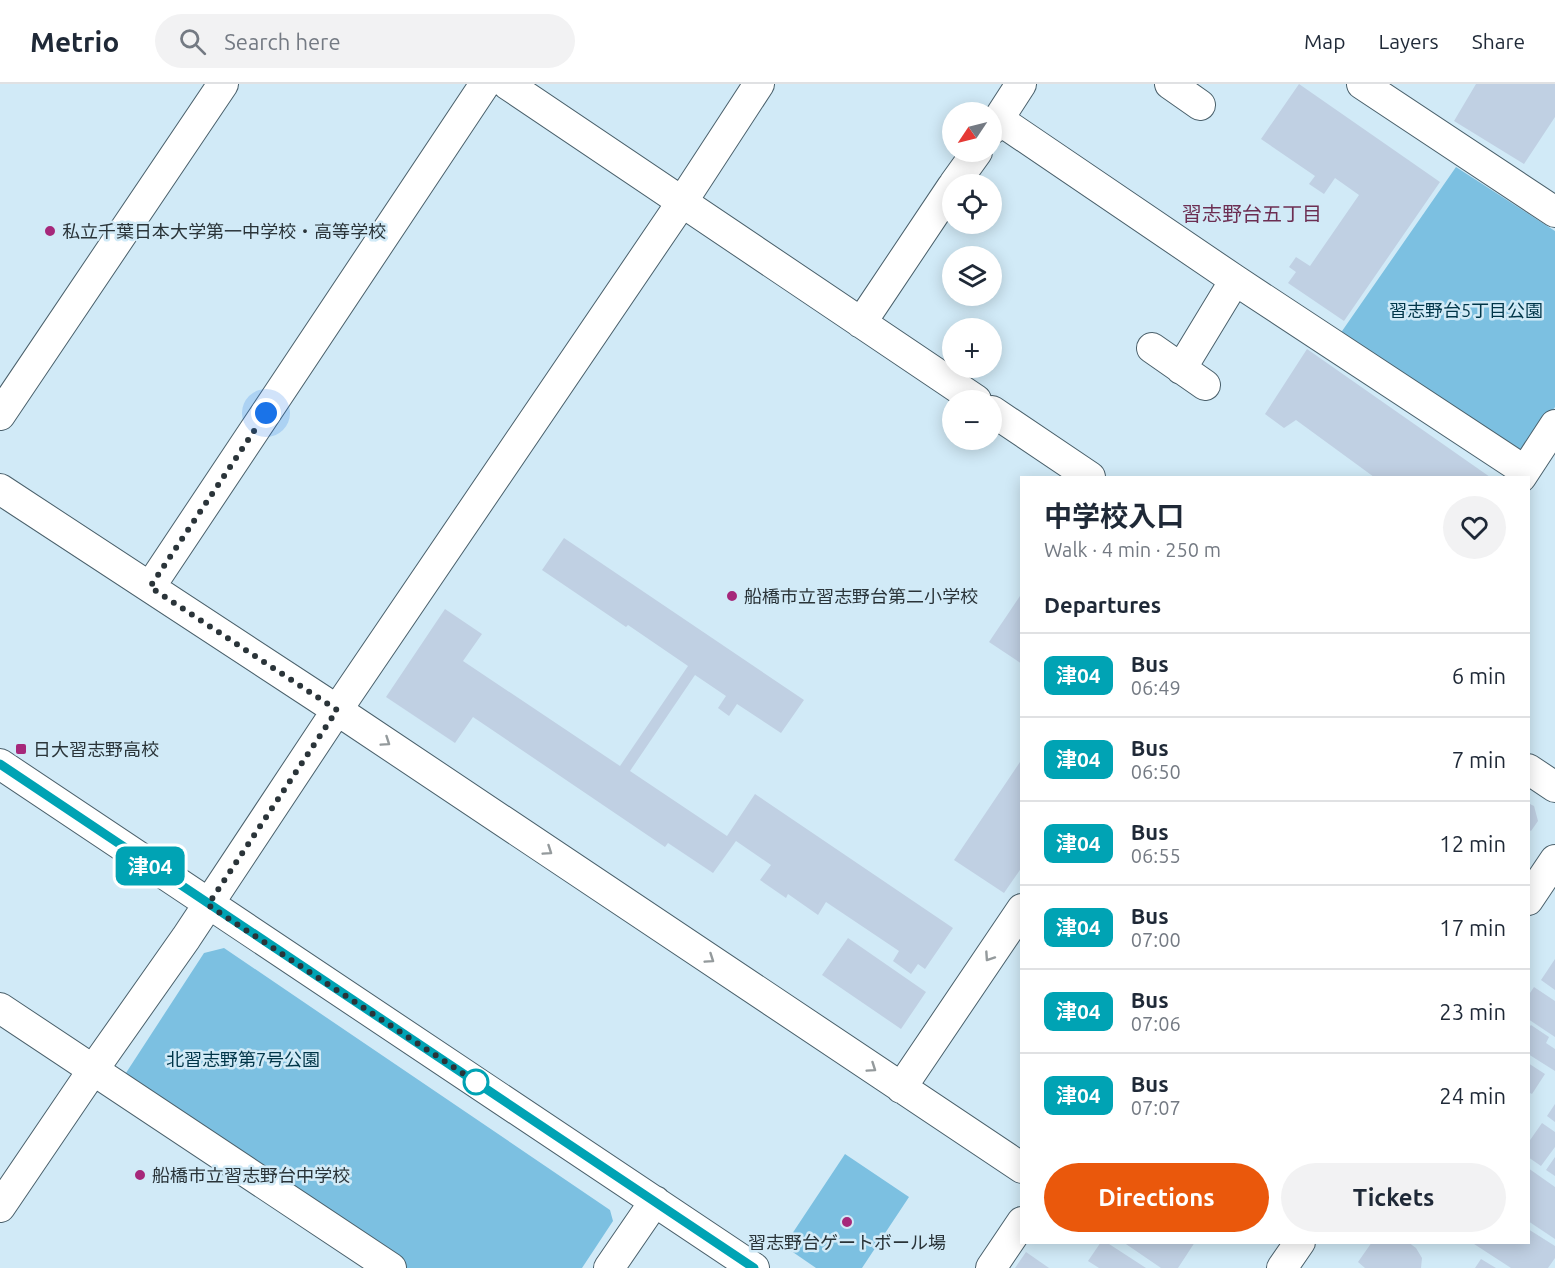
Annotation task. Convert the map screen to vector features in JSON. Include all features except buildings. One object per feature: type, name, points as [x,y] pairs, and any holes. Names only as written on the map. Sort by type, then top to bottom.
[{"type":"street","points":[[0,416],[223,84]]},
{"type":"street","points":[[150,587],[485,84]]},
{"type":"street","points":[[507,84],[961,390]]},
{"type":"street","points":[[0,1208],[208,905],[337,710],[682,202],[759,84]]},
{"type":"street","points":[[1002,113],[1021,84]]},
{"type":"street","points":[[1170,84],[1200,105]]},
{"type":"street","points":[[1362,84],[1555,212]]},
{"type":"street","points":[[1002,129],[1235,280],[1523,474],[1555,425]]},
{"type":"street","points":[[861,323],[942,202]]},
{"type":"street","points":[[1152,348],[1193,377],[1235,280]]},
{"type":"street","points":[[1002,418],[1089,476]]},
{"type":"street","points":[[0,489],[337,710],[1020,1167]]},
{"type":"street","points":[[0,764],[754,1268]]},
{"type":"street","points":[[1530,771],[1555,787]]},
{"type":"street","points":[[1530,897],[1555,860]]},
{"type":"street","points":[[901,1088],[1020,912]]},
{"type":"street","points":[[0,1008],[391,1268]]},
{"type":"street","points":[[609,1268],[655,1201]]},
{"type":"street","points":[[991,1268],[1020,1224]]},
{"type":"street","points":[[1282,1268],[1299,1244]]},
{"type":"green space","name":"習志野台5丁目公園","points":[[1456,167],[1555,231],[1555,407],[1528,447],[1515,450],[1340,334]]},
{"type":"green space","name":"北習志野第7号公園","points":[[224,948],[610,1210],[613,1221],[582,1268],[407,1268],[124,1076],[204,953]]},
{"type":"green space","name":"習志野台ゲートボール場","points":[[845,1154],[909,1197],[862,1268],[816,1268],[784,1246]]},
{"type":"bus line","name":"津04","points":[[0,764],[754,1268]]},
{"type":"place","name":"私立千葉日本大学第一中学校・高等学校","points":[[50,231]]},
{"type":"place","name":"船橋市立習志野台第二小学校","points":[[732,596]]},
{"type":"place","name":"日大習志野高校","points":[[21,749]]},
{"type":"place","name":"船橋市立習志野台中学校","points":[[140,1175]]},
{"type":"place","name":"習志野台ゲートボール場","points":[[847,1222]]},
{"type":"district","name":"習志野台五丁目","points":[[1252,213]]},
{"type":"route","points":[[266,413],[150,587],[337,710],[208,905],[476,1082]]}]
